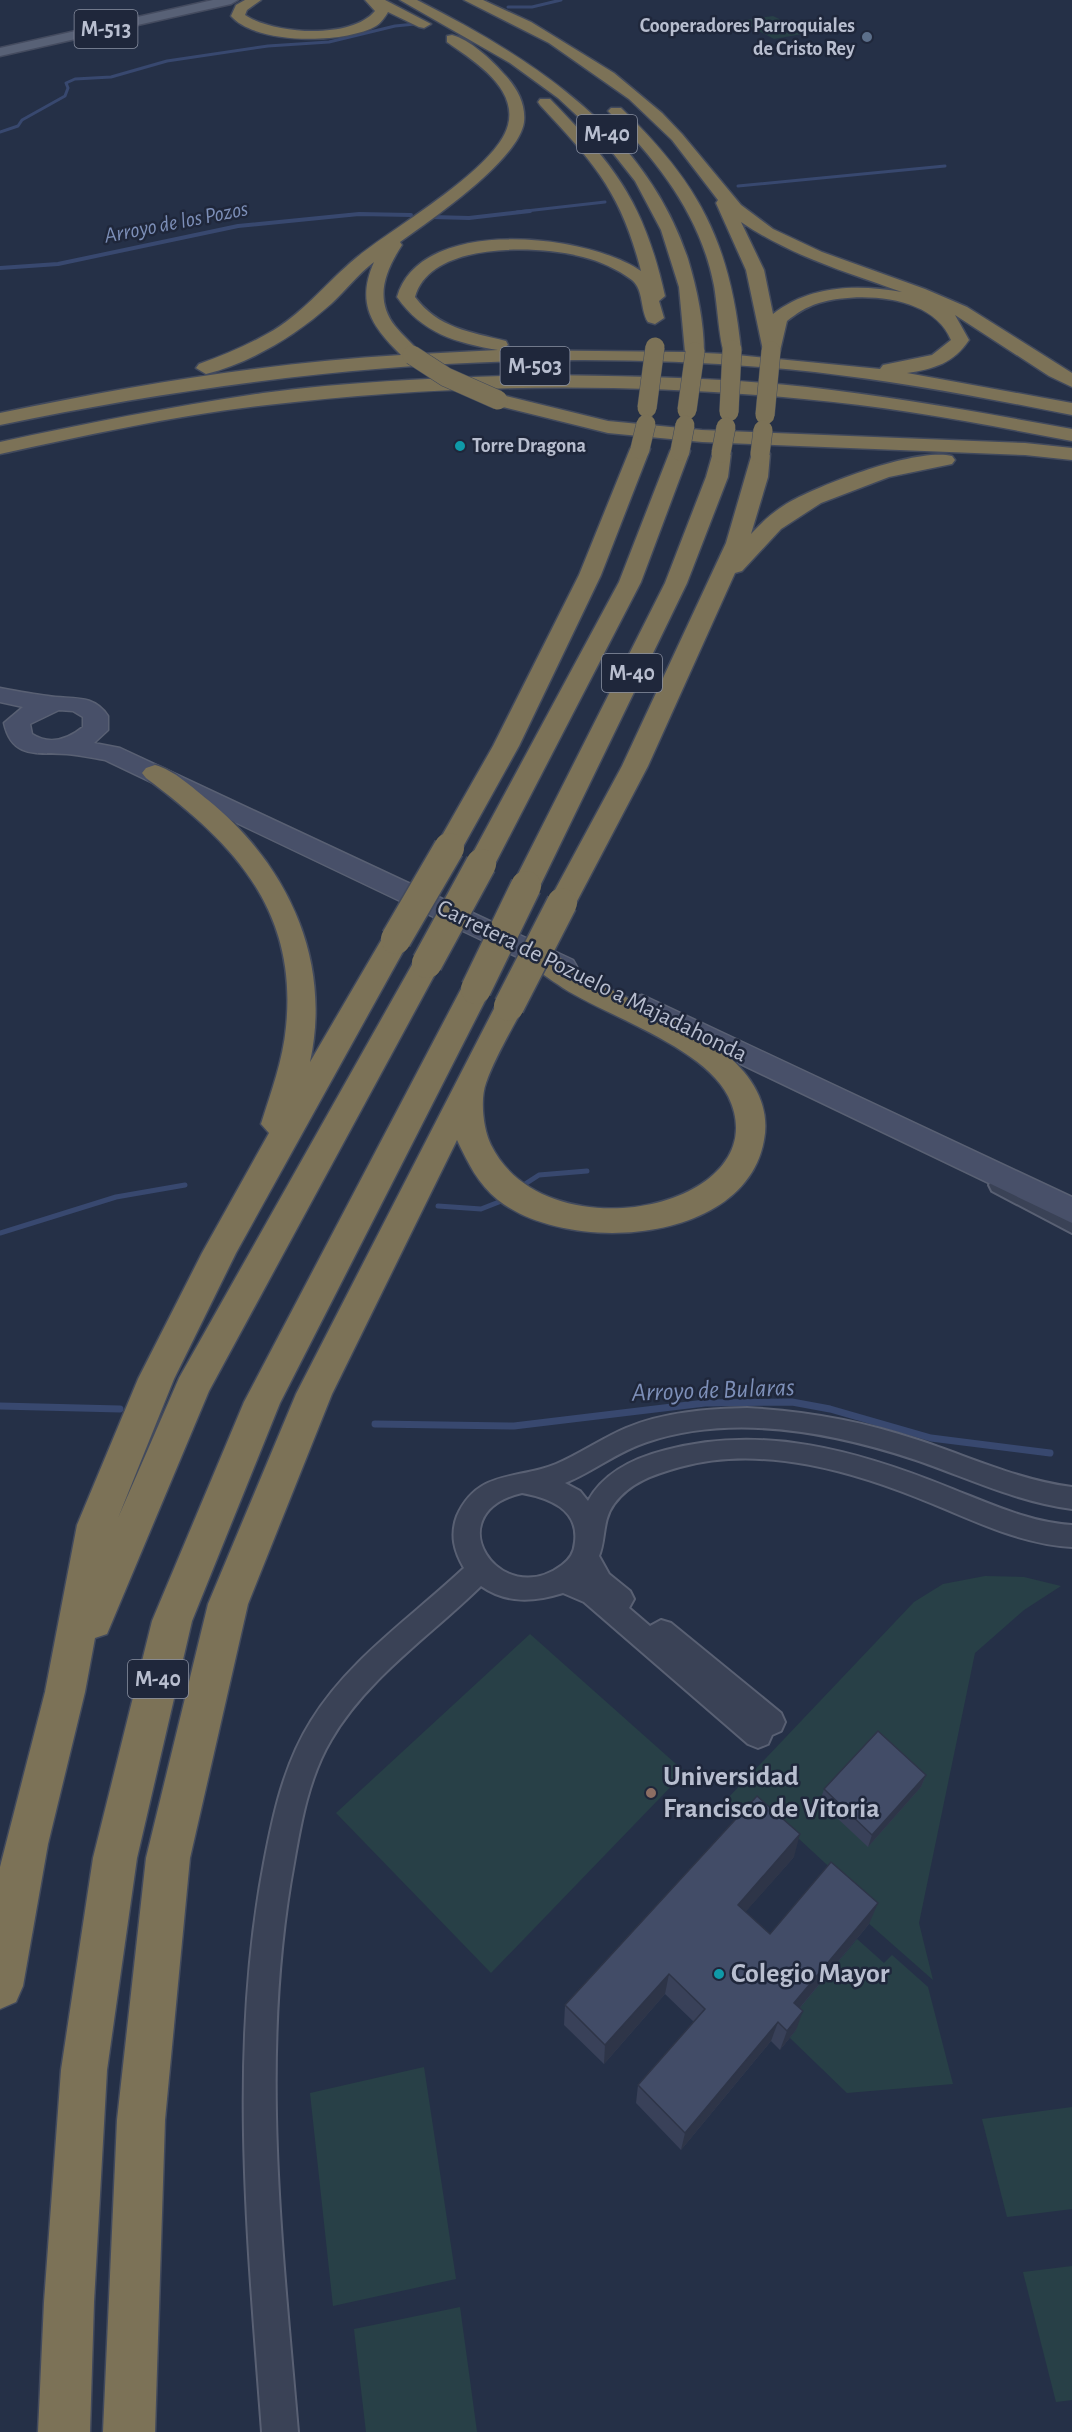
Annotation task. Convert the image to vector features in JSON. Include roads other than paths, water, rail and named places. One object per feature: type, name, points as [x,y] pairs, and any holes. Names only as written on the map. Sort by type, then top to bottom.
[{"type":"highway","points":[[254,0],[240,8],[238,16],[244,23],[286,34],[315,34],[345,31],[374,21],[382,11],[374,0]]},
{"type":"highway","points":[[65,1692],[96,1525],[156,1379],[264,1169],[506,746],[590,575],[640,449],[647,416],[655,347],[657,299],[644,248],[619,190],[585,145],[545,102],[499,67],[452,39],[374,0]]},
{"type":"highway","name":"M-40","points":[[0,1986],[26,1844],[65,1692],[101,1600],[192,1388],[482,864],[630,582],[680,451],[695,352],[694,317],[678,247],[648,188],[616,142],[572,100],[522,62],[470,30],[407,0]]},
{"type":"highway","points":[[441,0],[511,35]]},
{"type":"highway","points":[[471,0],[493,8]]},
{"type":"highway","points":[[478,0],[537,31],[626,90],[676,136],[713,183],[744,216],[778,239],[945,303],[972,317],[1072,381]]},
{"type":"highway","name":"M-503","points":[[0,418],[209,367],[248,352],[306,315],[360,264],[496,156],[509,142],[516,125],[516,105],[508,85],[452,39]]},
{"type":"highway","name":"M-40","points":[[64,2432],[69,2302],[84,2070],[115,1858],[172,1621],[262,1402],[492,997],[526,886],[676,583],[717,477],[727,420],[732,350],[730,315],[713,244],[682,183],[644,137],[604,100]]},
{"type":"highway","points":[[713,183],[755,270],[771,351]]},
{"type":"highway","name":"M-503","points":[[403,231],[378,265],[373,282],[374,302],[381,320],[393,338],[412,355],[446,377],[500,391],[563,418],[608,427],[702,436],[1025,449],[1072,455]]},
{"type":"highway","points":[[621,358],[529,350],[487,343],[443,331],[417,315],[406,297],[409,282],[424,267],[449,256],[487,247],[536,245],[580,250],[616,261],[644,281],[655,318]]},
{"type":"highway","points":[[129,2432],[141,2120],[168,1858],[228,1604],[314,1394],[470,1084],[492,997],[562,903],[635,766],[737,543],[757,477],[771,351],[778,319],[800,303],[823,296],[858,293],[887,295],[937,310],[954,325],[960,339],[954,351],[938,360],[916,366],[878,371],[822,369]]},
{"type":"highway","name":"M-503","points":[[0,418],[194,382],[315,367],[444,358],[710,359],[822,369],[947,386],[1072,408]]},
{"type":"highway","name":"M-503","points":[[0,431],[154,400],[325,376],[511,366],[619,366],[789,376],[923,392],[1072,419]]},
{"type":"highway","name":"M-503","points":[[3,459],[81,441],[274,405],[500,391],[613,381],[801,392],[940,410],[1072,435]]},
{"type":"highway","name":"M-503","points":[[3,459],[110,424],[236,403],[414,385],[500,391]]},
{"type":"highway","points":[[717,586],[780,518],[823,494],[871,477],[934,460],[1072,455]]},
{"type":"highway","points":[[155,773],[203,808],[254,860],[282,908],[300,963],[301,1026],[264,1169]]},
{"type":"highway","points":[[470,1084],[471,1136],[477,1153],[502,1185],[533,1205],[583,1221],[635,1222],[686,1209],[726,1184],[746,1152],[750,1116],[744,1096],[720,1065],[682,1037],[566,978],[540,956]]},
{"type":"main road","name":"M-513","points":[[0,52],[231,0]]},
{"type":"street","points":[[0,695],[49,704],[71,703],[91,710],[96,716],[95,730],[111,753]]},
{"type":"street","points":[[0,704],[17,723],[35,709],[49,704]]},
{"type":"street","name":"Carretera de Pozuelo a Majadahonda","points":[[17,723],[16,730],[27,742],[44,747],[64,746],[111,753],[1072,1211]]},
{"type":"street","points":[[64,746],[77,742],[95,730]]},
{"type":"street","points":[[971,1162],[995,1182],[1072,1224]]},
{"type":"street","points":[[537,1482],[579,1465],[644,1432],[718,1420],[751,1420],[825,1425],[869,1435],[1043,1496],[1072,1498]]},
{"type":"street","points":[[590,1530],[582,1508],[562,1491],[537,1482],[522,1482],[501,1487],[483,1498],[468,1521],[467,1546],[480,1570],[501,1584],[527,1590],[545,1588],[575,1571],[585,1557],[590,1530],[592,1517],[604,1494],[617,1481],[644,1467],[688,1454],[748,1449],[816,1455],[845,1461],[891,1474],[990,1516],[1032,1530],[1072,1536]]},
{"type":"street","points":[[561,1581],[573,1583],[593,1594],[765,1728],[600,1582],[585,1557]]},
{"type":"street","points":[[280,2432],[267,2260],[257,2065],[269,1924],[277,1865],[287,1821],[295,1788],[311,1748],[328,1719],[361,1678],[480,1570]]},
{"type":"waterway","points":[[508,7],[532,7],[561,0]]},
{"type":"waterway","points":[[0,132],[18,126],[22,120],[65,96],[68,88],[66,83],[75,79],[111,77],[167,61],[268,46],[329,42],[395,26],[415,24]]},
{"type":"waterway","points":[[738,186],[945,166]]},
{"type":"waterway","points":[[517,212],[605,202]]},
{"type":"waterway","points":[[432,217],[469,218],[530,211]]},
{"type":"waterway","name":"Arroyo de los Pozos","points":[[0,268],[58,264],[238,226],[359,214],[411,215]]},
{"type":"waterway","points":[[522,1186],[539,1175],[587,1171]]},
{"type":"waterway","points":[[0,1233],[116,1197],[185,1185]]},
{"type":"waterway","points":[[438,1206],[481,1209],[504,1200]]},
{"type":"waterway","name":"Arroyo de Bularas","points":[[375,1424],[514,1426],[705,1403],[792,1402],[830,1409],[931,1438],[1050,1453]]},
{"type":"waterway","name":"Arroyo de Bularas","points":[[0,1406],[120,1409]]},
{"type":"place","name":"Cooperadores Parroquiales de Cristo Rey","points":[[867,37]]},
{"type":"place","name":"Torre Dragona","points":[[460,446]]},
{"type":"place","name":"Universidad Francisco de Vitoria","points":[[651,1793]]},
{"type":"place","name":"Colegio Mayor","points":[[719,1974]]}]
